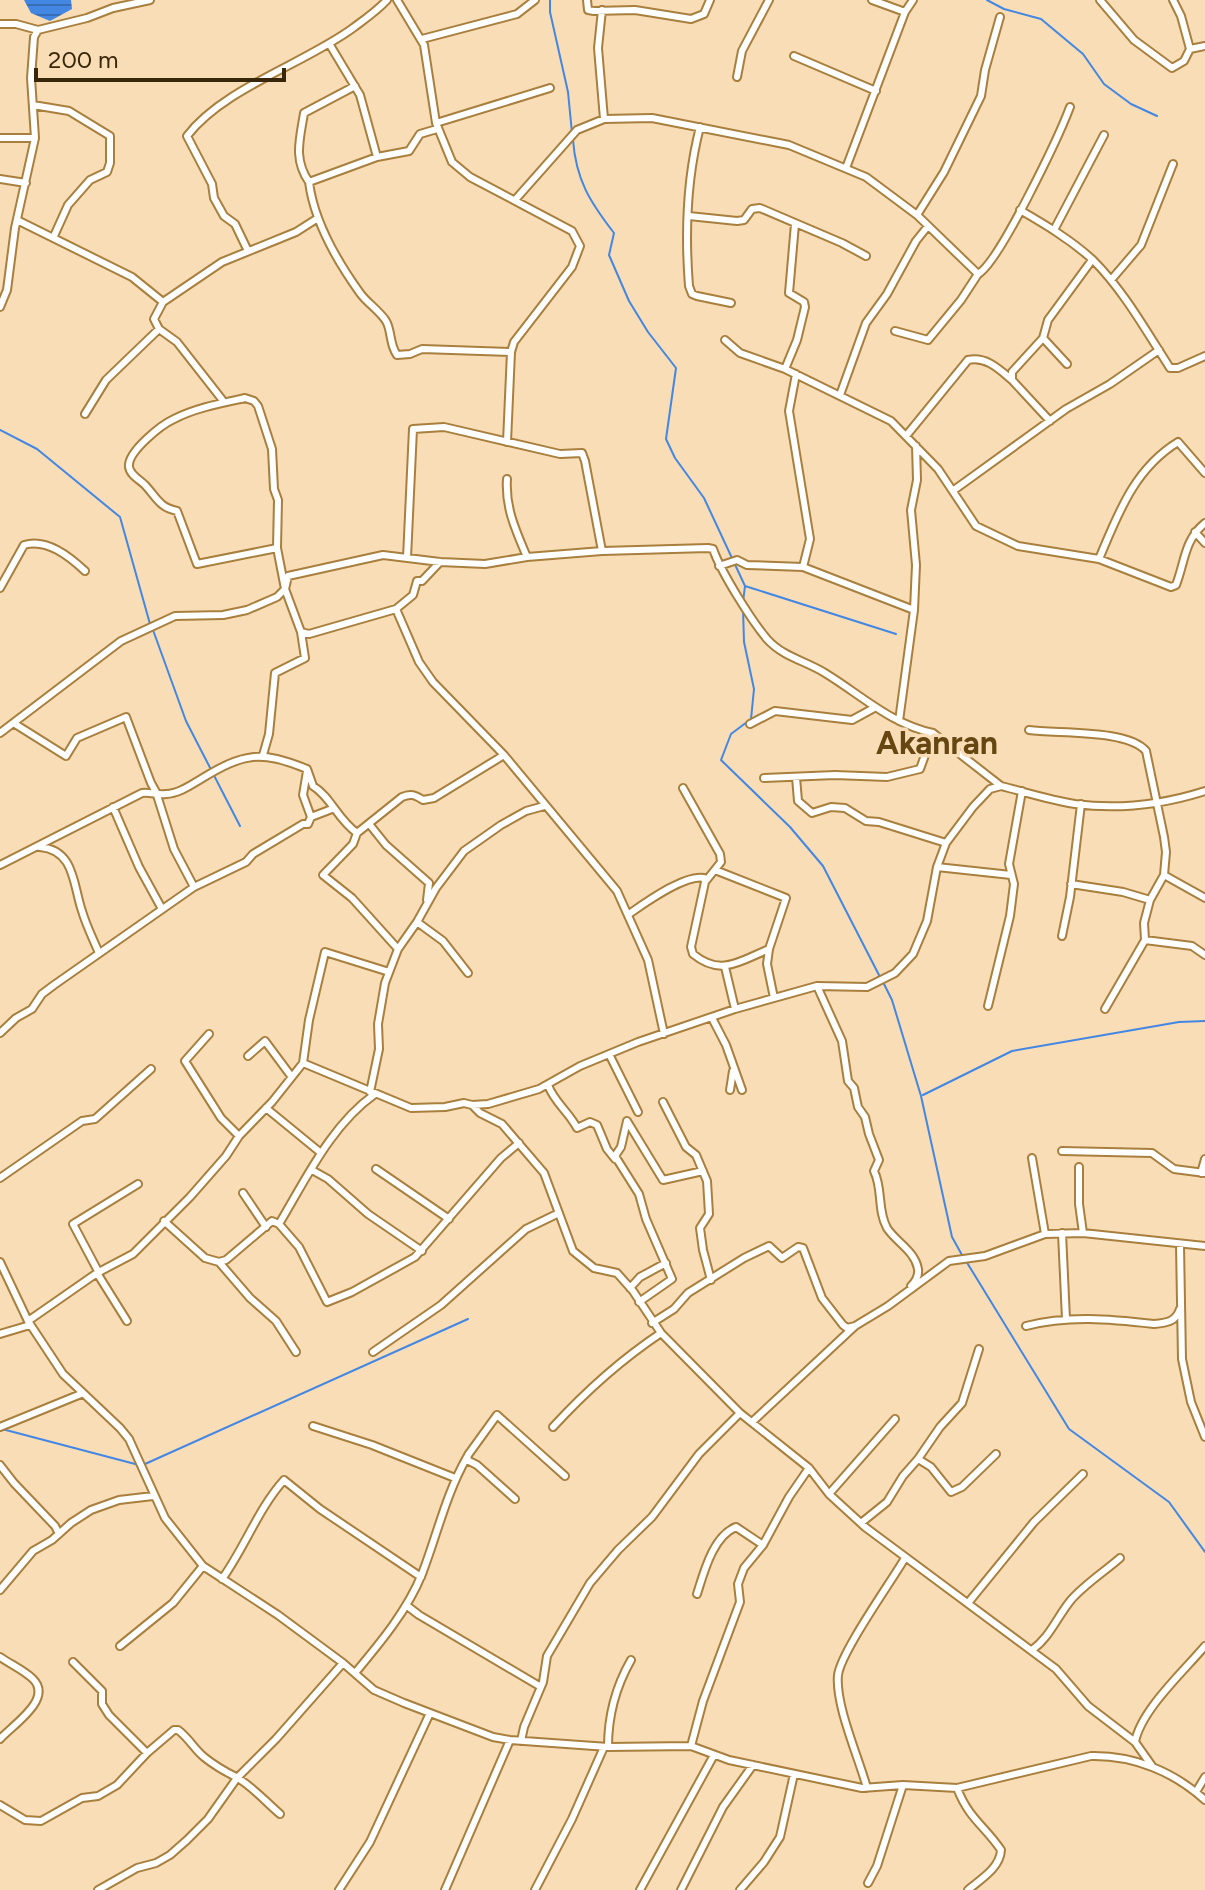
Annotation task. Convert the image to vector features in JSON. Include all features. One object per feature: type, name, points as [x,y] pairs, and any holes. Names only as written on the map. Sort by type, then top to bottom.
[{"type":"street","points":[[0,24],[25,25],[38,30],[150,0]]},
{"type":"street","points":[[248,251],[235,224],[224,216],[214,198],[212,184],[187,136],[225,103],[253,84],[330,45],[387,0]]},
{"type":"street","points":[[397,0],[422,39],[436,126],[452,162],[470,177],[572,231],[580,246],[572,267],[514,342],[507,442]]},
{"type":"street","points":[[422,39],[517,14],[535,0]]},
{"type":"street","points":[[587,0],[588,10],[635,10],[691,19],[704,14],[710,0]]},
{"type":"street","points":[[737,77],[742,51],[769,0]]},
{"type":"street","points":[[872,0],[905,12]]},
{"type":"street","points":[[846,168],[905,12],[913,0]]},
{"type":"street","points":[[1100,0],[1134,40],[1172,68],[1184,61],[1190,49],[1173,0]]},
{"type":"street","points":[[602,10],[598,48],[604,119]]},
{"type":"street","points":[[917,215],[944,172],[981,96],[1000,17]]},
{"type":"street","points":[[0,307],[10,277],[17,220],[35,138],[31,78],[34,37],[38,30]]},
{"type":"street","points":[[330,45],[355,86],[377,157]]},
{"type":"street","points":[[1190,49],[1205,46]]},
{"type":"street","points":[[794,56],[876,91]]},
{"type":"street","points":[[355,86],[304,113],[297,152],[298,162],[309,182],[311,199],[333,251],[362,295],[387,322],[391,347],[397,355],[422,349],[511,352]]},
{"type":"street","points":[[309,182],[377,157],[409,151],[420,134],[436,126],[550,88]]},
{"type":"street","points":[[33,105],[69,111],[110,136],[107,172],[90,180],[68,205],[54,236]]},
{"type":"street","points":[[895,331],[928,340],[978,274],[988,266],[1059,136],[1070,107]]},
{"type":"street","points":[[515,200],[577,130],[604,119],[652,118],[789,145],[866,177],[917,215],[978,274]]},
{"type":"street","points":[[700,127],[694,154],[689,216],[690,290],[697,296],[731,303]]},
{"type":"street","points":[[1054,230],[1104,135]]},
{"type":"street","points":[[0,138],[35,138]]},
{"type":"street","points":[[1111,280],[1141,245],[1173,164]]},
{"type":"street","points":[[0,179],[26,183]]},
{"type":"street","points":[[689,216],[737,221],[744,220],[752,209],[760,208],[866,256]]},
{"type":"street","points":[[1020,210],[1054,230],[1092,260],[1111,280],[1170,368],[1178,368],[1203,357],[1205,370]]},
{"type":"street","points":[[220,402],[177,342],[159,329],[154,319],[163,302],[222,262],[296,232],[318,218]]},
{"type":"street","points":[[17,220],[132,277],[163,302]]},
{"type":"street","points":[[785,369],[797,340],[805,307],[804,302],[789,293],[795,224]]},
{"type":"street","points":[[840,395],[866,323],[928,226]]},
{"type":"street","points":[[1012,380],[1012,372],[1043,338],[1048,320],[1092,260]]},
{"type":"street","points":[[85,414],[106,380],[159,329]]},
{"type":"street","points":[[1043,338],[1067,364]]},
{"type":"street","points":[[725,340],[740,353],[785,369],[891,421],[954,490],[976,526],[1018,546],[1099,559],[1171,587],[1176,585],[1188,542],[1205,523]]},
{"type":"street","points":[[954,490],[1050,421],[1159,350]]},
{"type":"street","points":[[906,436],[968,360],[976,358],[988,362],[1012,380],[1050,421]]},
{"type":"street","points":[[796,374],[789,411],[810,539],[803,567]]},
{"type":"street","points":[[263,755],[269,734],[275,673],[305,658],[301,632],[285,589],[277,548],[278,500],[274,489],[272,449],[264,420],[254,401],[245,398],[220,402],[173,419],[131,456],[129,467],[163,508],[177,511],[197,564],[277,548]]},
{"type":"street","points":[[407,558],[413,429],[444,427],[560,454],[582,453],[602,551]]},
{"type":"street","points":[[1099,559],[1125,499],[1142,472],[1170,448],[1178,442],[1205,473]]},
{"type":"street","points":[[899,721],[914,610],[916,565],[911,510],[917,480],[916,446]]},
{"type":"street","points":[[507,479],[506,495],[511,518],[527,557]]},
{"type":"street","points":[[1195,532],[1205,543]]},
{"type":"street","points":[[0,588],[24,545],[32,543],[65,553],[85,571]]},
{"type":"street","points":[[0,733],[121,641],[175,616],[223,615],[247,610],[277,597],[285,589],[288,576],[383,555],[485,564],[602,551],[708,548],[713,549],[719,566],[767,639],[783,653],[822,671],[874,708],[933,733],[1001,786],[1081,804],[1125,808],[1158,804],[1205,791]]},
{"type":"street","points":[[719,566],[737,560],[747,565],[803,567],[914,610]]},
{"type":"street","points":[[301,632],[309,634],[396,609],[409,600],[417,581],[422,581],[440,562]]},
{"type":"street","points":[[396,609],[419,662],[433,682],[504,755],[617,891],[648,960],[664,1034]]},
{"type":"street","points":[[750,724],[775,711],[852,720],[874,708]]},
{"type":"street","points":[[15,724],[66,756],[77,738],[126,717],[156,792],[174,849],[194,887]]},
{"type":"street","points":[[1029,730],[1066,731],[1126,739],[1140,743],[1146,751],[1166,852],[1164,875],[1150,900],[1144,923],[1145,940],[1105,1009]]},
{"type":"street","points":[[764,778],[887,777],[920,769],[933,733]]},
{"type":"street","points":[[0,865],[142,793],[164,795],[181,790],[241,759],[263,755],[307,769]]},
{"type":"street","points":[[398,949],[352,898],[323,875],[353,844],[357,833],[402,797],[408,794],[423,800],[434,798],[504,755]]},
{"type":"street","points":[[307,769],[313,786],[322,790],[332,809],[346,826],[357,833]]},
{"type":"street","points":[[0,1033],[32,1009],[42,994],[194,887],[246,862],[253,854],[308,824],[311,817],[303,795],[307,769]]},
{"type":"street","points":[[796,777],[798,801],[812,813],[831,807],[845,808],[866,821],[879,822],[946,843]]},
{"type":"street","points":[[303,1063],[411,1108],[488,1104],[548,1085],[609,1054],[735,1009],[817,986],[867,987],[906,964],[927,921],[937,867],[946,843],[990,789],[1001,786]]},
{"type":"street","points":[[683,788],[720,854],[721,862],[705,882],[691,947],[693,954],[715,966],[725,967],[769,949]]},
{"type":"street","points":[[988,1006],[1010,916],[1014,884],[1009,864],[1022,791]]},
{"type":"street","points":[[1062,936],[1081,804]]},
{"type":"street","points":[[279,1224],[321,1153],[357,1107],[373,1093],[379,1049],[378,1024],[385,983],[398,949],[427,903],[464,851],[501,825],[526,811],[544,806]]},
{"type":"street","points":[[113,807],[139,867],[162,909]]},
{"type":"street","points":[[311,817],[332,809]]},
{"type":"street","points":[[370,825],[386,845],[429,883],[427,903]]},
{"type":"street","points":[[36,847],[45,847],[65,858],[77,888],[81,911],[99,953]]},
{"type":"street","points":[[937,867],[1011,875]]},
{"type":"street","points":[[715,870],[786,898],[767,964],[774,998]]},
{"type":"street","points":[[1164,875],[1205,898]]},
{"type":"street","points":[[629,914],[698,876],[705,882]]},
{"type":"street","points":[[1071,884],[1123,892],[1150,900]]},
{"type":"street","points":[[417,922],[443,941],[468,973]]},
{"type":"street","points":[[1145,940],[1192,946],[1205,955]]},
{"type":"street","points":[[0,1334],[29,1323],[98,1273],[133,1254],[226,1156],[239,1136],[303,1063],[309,1020],[325,952],[386,971]]},
{"type":"street","points":[[725,967],[735,1009]]},
{"type":"street","points":[[752,1422],[855,1326],[888,1306],[916,1281],[918,1269],[912,1255],[887,1227],[881,1207],[880,1183],[874,1171],[879,1160],[865,1117],[858,1107],[854,1088],[848,1081],[842,1041],[817,986]]},
{"type":"street","points":[[712,1018],[726,1045],[742,1090]]},
{"type":"street","points":[[209,1034],[185,1061],[221,1118],[239,1136]]},
{"type":"street","points":[[248,1056],[265,1041],[291,1076]]},
{"type":"street","points":[[609,1054],[638,1112]]},
{"type":"street","points":[[0,1178],[82,1121],[95,1119],[151,1069]]},
{"type":"street","points":[[730,1090],[733,1071]]},
{"type":"street","points":[[548,1085],[552,1096],[577,1128],[590,1122],[597,1125],[607,1149],[620,1164]]},
{"type":"street","points":[[663,1102],[686,1147],[696,1155],[703,1171],[710,1207],[700,1228],[711,1280]]},
{"type":"street","points":[[472,1105],[480,1113],[502,1124],[544,1173],[573,1251],[594,1268],[617,1273],[652,1323],[740,1413],[809,1468],[829,1494],[861,1523],[1056,1669],[1088,1706],[1135,1742],[1152,1766]]},
{"type":"street","points":[[266,1108],[321,1153]]},
{"type":"street","points":[[639,1302],[671,1282],[639,1194],[615,1156],[621,1147],[627,1121],[663,1180],[703,1171]]},
{"type":"street","points":[[164,1221],[205,1258],[219,1262],[226,1260],[272,1221],[279,1224],[299,1247],[327,1302],[402,1266],[422,1251],[501,1158],[519,1143]]},
{"type":"street","points":[[1062,1151],[1152,1153],[1174,1169],[1203,1173],[1205,1159]]},
{"type":"street","points":[[1032,1158],[1045,1234]]},
{"type":"street","points":[[1079,1167],[1083,1233]]},
{"type":"street","points":[[376,1169],[449,1219]]},
{"type":"street","points":[[312,1170],[422,1251]]},
{"type":"street","points":[[127,1321],[73,1224],[138,1184]]},
{"type":"street","points":[[243,1193],[266,1227]]},
{"type":"street","points":[[373,1352],[441,1305],[526,1229],[559,1213]]},
{"type":"street","points":[[1062,1233],[1066,1319]]},
{"type":"street","points":[[905,1291],[917,1286],[949,1261],[985,1256],[1045,1234],[1083,1233],[1205,1246]]},
{"type":"street","points":[[1180,1245],[1184,1373],[1205,1437]]},
{"type":"street","points":[[652,1323],[674,1309],[688,1293],[769,1246],[782,1258],[800,1247],[809,1261],[822,1298],[843,1325],[847,1328],[855,1326]]},
{"type":"street","points":[[0,1262],[29,1323],[63,1374],[129,1439],[165,1518],[203,1566],[278,1615],[374,1690],[510,1740],[606,1747],[691,1746],[753,1765],[867,1788],[903,1785],[957,1788],[1091,1756],[1109,1756],[1152,1766],[1183,1781],[1205,1800]]},
{"type":"street","points":[[219,1262],[250,1298],[276,1321],[296,1352]]},
{"type":"street","points":[[630,1288],[640,1277],[666,1263]]},
{"type":"street","points":[[1026,1326],[1051,1319],[1154,1324],[1168,1322],[1178,1316],[1182,1306]]},
{"type":"street","points":[[553,1427],[582,1394],[622,1359],[661,1333]]},
{"type":"street","points":[[861,1523],[887,1502],[940,1427],[962,1403],[979,1349]]},
{"type":"street","points":[[0,1427],[81,1394]]},
{"type":"street","points":[[521,1741],[541,1687],[547,1656],[590,1583],[652,1517],[699,1454],[740,1413]]},
{"type":"street","points":[[355,1673],[406,1605],[421,1577],[455,1478],[497,1415],[565,1476]]},
{"type":"street","points":[[829,1494],[895,1419]]},
{"type":"street","points":[[313,1426],[372,1445],[455,1478]]},
{"type":"street","points":[[918,1459],[931,1467],[951,1492],[962,1487],[996,1454]]},
{"type":"street","points":[[467,1457],[515,1499]]},
{"type":"street","points":[[0,1465],[59,1534]]},
{"type":"street","points":[[691,1746],[703,1701],[738,1610],[738,1584],[744,1568],[763,1545],[809,1468]]},
{"type":"street","points":[[968,1603],[1034,1522],[1083,1474]]},
{"type":"street","points":[[222,1579],[236,1560],[266,1501],[284,1480],[320,1509],[421,1577]]},
{"type":"street","points":[[0,1590],[33,1551],[91,1510],[119,1500],[153,1496]]},
{"type":"street","points":[[697,1594],[710,1558],[728,1530],[736,1527],[763,1545]]},
{"type":"street","points":[[867,1788],[850,1736],[838,1676],[848,1651],[905,1558]]},
{"type":"street","points":[[1032,1650],[1043,1642],[1056,1619],[1080,1591],[1120,1558]]},
{"type":"street","points":[[120,1646],[173,1603],[203,1566]]},
{"type":"street","points":[[406,1605],[541,1687]]},
{"type":"street","points":[[1135,1742],[1137,1731],[1148,1714],[1205,1646]]},
{"type":"street","points":[[0,1657],[34,1679],[40,1691],[39,1701],[0,1739]]},
{"type":"street","points":[[535,1890],[606,1747],[616,1689],[631,1660]]},
{"type":"street","points":[[73,1662],[102,1691],[102,1704],[109,1715],[147,1753]]},
{"type":"street","points":[[98,1890],[137,1868],[170,1855],[208,1819],[237,1778],[343,1663]]},
{"type":"street","points":[[339,1890],[370,1842],[430,1713]]},
{"type":"street","points":[[0,1805],[25,1820],[41,1821],[82,1798],[98,1796],[117,1785],[147,1753],[178,1730],[204,1757],[224,1773],[237,1778],[280,1814]]},
{"type":"street","points":[[445,1890],[510,1740]]},
{"type":"street","points":[[640,1890],[714,1755]]},
{"type":"street","points":[[681,1890],[723,1807],[753,1765]]},
{"type":"street","points":[[740,1890],[780,1837],[794,1774]]},
{"type":"street","points":[[1196,1792],[1205,1777]]},
{"type":"street","points":[[868,1883],[877,1866],[903,1785]]},
{"type":"street","points":[[957,1788],[964,1806],[976,1823],[1001,1850],[996,1866],[968,1890]]},
{"type":"water","points":[[24,0],[71,0],[72,9],[50,21],[31,13]]},
{"type":"waterway","points":[[550,0],[568,92],[572,133]]},
{"type":"waterway","points":[[987,0],[1004,9],[1041,19],[1083,54],[1104,84],[1131,104],[1157,116]]},
{"type":"waterway","points":[[573,140],[577,167],[586,190],[614,233],[609,255],[629,301],[676,368],[666,439],[675,458],[704,498],[745,586],[743,602]]},
{"type":"waterway","points":[[0,430],[37,449],[120,517],[150,624]]},
{"type":"waterway","points":[[745,586],[896,634]]},
{"type":"waterway","points":[[743,608],[744,642],[754,689],[751,719],[731,734],[721,760],[790,827],[823,866],[880,977]]},
{"type":"waterway","points":[[153,630],[186,721],[240,826]]},
{"type":"waterway","points":[[883,982],[892,1000],[921,1096],[952,1237],[962,1255]]},
{"type":"waterway","points":[[923,1095],[1012,1051],[1179,1022],[1205,1021]]},
{"type":"waterway","points":[[966,1261],[1069,1429],[1169,1502],[1205,1552]]},
{"type":"waterway","points":[[145,1464],[468,1319]]},
{"type":"waterway","points":[[2,1429],[139,1465]]},
{"type":"district","name":"Akanran","points":[[937,743]]}]
